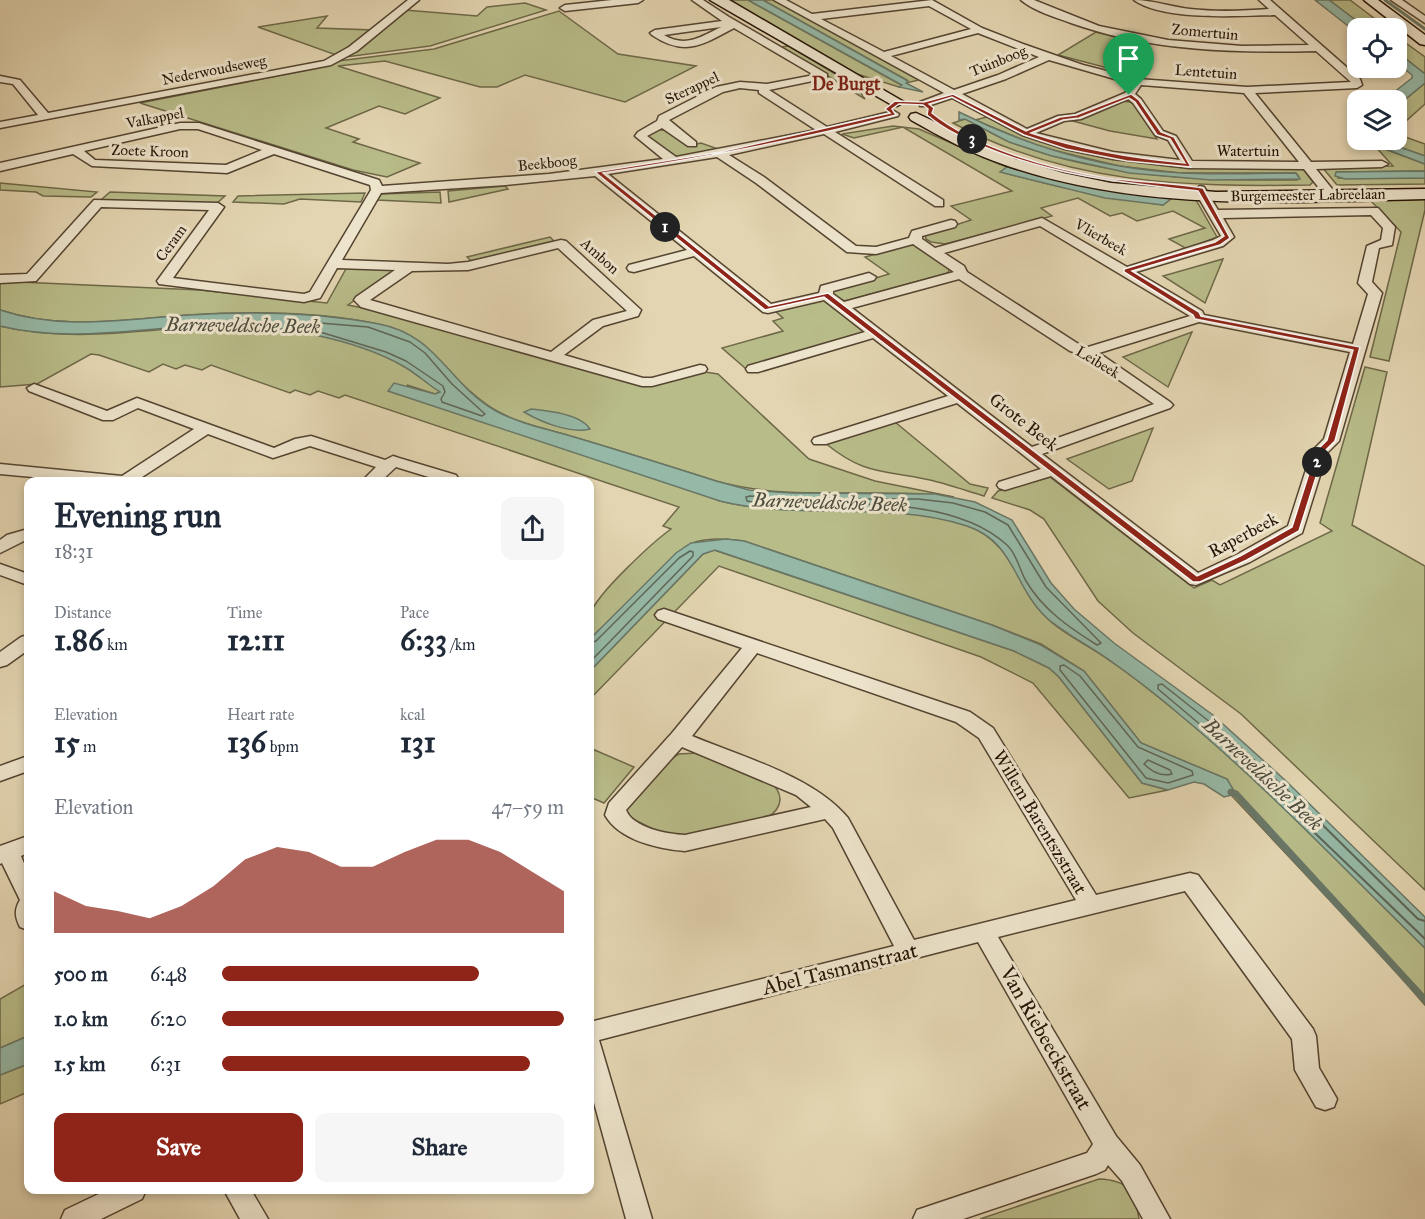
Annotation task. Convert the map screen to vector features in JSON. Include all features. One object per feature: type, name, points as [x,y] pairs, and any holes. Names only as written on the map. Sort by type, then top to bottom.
[{"type":"street","name":"Nederwoudseweg","points":[[0,125],[331,61],[353,49],[414,0]]},
{"type":"street","points":[[565,8],[638,0]]},
{"type":"street","points":[[697,0],[727,18],[731,24]]},
{"type":"street","name":"Watertuin","points":[[779,0],[1026,134],[1096,154],[1189,165],[1383,164]]},
{"type":"street","name":"Zomertuin","points":[[1026,0],[1086,25],[1153,42],[1229,50],[1317,48]]},
{"type":"street","points":[[1139,0],[1204,13],[1276,12]]},
{"type":"street","points":[[1264,0],[1317,48]]},
{"type":"street","points":[[1370,0],[1425,41]]},
{"type":"street","points":[[1396,0],[1425,20]]},
{"type":"street","points":[[722,1],[793,42],[896,108],[923,111]]},
{"type":"street","points":[[811,17],[927,1]]},
{"type":"street","name":"Lentetuin","points":[[927,1],[979,30],[1049,56],[1138,82],[1247,90],[1357,85],[1356,81],[1317,48]]},
{"type":"street","points":[[731,24],[685,47],[655,33],[731,24],[743,28],[774,46],[793,42]]},
{"type":"street","points":[[881,56],[979,30]]},
{"type":"street","name":"Sterappel","points":[[663,123],[663,118],[720,89],[740,85],[767,87],[823,75],[774,46]]},
{"type":"street","name":"Tuinboog","points":[[923,111],[953,95],[1049,56]]},
{"type":"street","points":[[0,79],[16,81],[45,116]]},
{"type":"street","points":[[1026,134],[1062,118],[1077,117],[1129,95],[1138,82]]},
{"type":"street","points":[[767,87],[763,92],[939,203]]},
{"type":"street","name":"Watertuin","points":[[1247,90],[1328,192]]},
{"type":"street","points":[[1129,95],[1137,101],[1159,133],[1172,138],[1189,165]]},
{"type":"street","name":"Beekboog","points":[[377,190],[514,181],[598,172],[720,154],[827,131],[896,108]]},
{"type":"street","name":"Burgemeester Labreelaan","points":[[923,111],[960,142],[1012,163],[1069,179],[1125,189],[1202,193],[1425,194]]},
{"type":"street","name":"Sterappel","points":[[663,123],[692,144]]},
{"type":"street","name":"Sterappel","points":[[663,123],[641,135],[673,161]]},
{"type":"street","name":"Valkappel","points":[[0,167],[189,125],[199,126],[375,183],[377,190]]},
{"type":"street","name":"Zoete Kroon","points":[[213,184],[227,169],[273,150]]},
{"type":"street","name":"Zoete Kroon","points":[[77,151],[92,163],[227,169]]},
{"type":"street","points":[[720,154],[760,180],[852,249],[873,252],[915,240],[916,234],[951,224]]},
{"type":"street","points":[[598,172],[694,252],[768,309],[826,295],[826,289],[869,277]]},
{"type":"street","name":"Burgemeester Labreelaan","points":[[1328,192],[1425,187]]},
{"type":"street","name":"Ceram","points":[[0,279],[31,278],[98,203],[218,207],[164,281],[304,298],[315,295],[377,190]]},
{"type":"street","points":[[1126,271],[1218,243],[1228,237],[1202,193]]},
{"type":"street","name":"Raperbeek","points":[[1053,470],[1196,580],[1244,558],[1296,529],[1320,451],[1331,441],[1375,293],[1365,283],[1373,246],[1387,242],[1389,227],[1374,211],[1215,214]]},
{"type":"street","name":"Vlierbeek","points":[[934,252],[1042,222],[1197,314],[1198,318]]},
{"type":"street","name":"Leibeek","points":[[915,240],[959,269],[961,274],[1076,348],[1088,352],[1165,405],[1032,452]]},
{"type":"street","name":"Ambon","points":[[334,264],[448,268],[468,266],[561,244],[634,310],[633,314],[598,323],[554,356]]},
{"type":"street","points":[[634,268],[694,252]]},
{"type":"street","points":[[409,267],[361,300],[366,304],[642,382],[652,382],[700,369]]},
{"type":"street","points":[[842,307],[961,274]]},
{"type":"street","name":"Grote Beek","points":[[826,295],[1053,470]]},
{"type":"street","points":[[1088,352],[1198,318],[1358,349]]},
{"type":"street","points":[[753,369],[875,333]]},
{"type":"street","points":[[33,388],[108,417],[137,403],[273,453],[284,451],[303,441],[311,441],[388,466]]},
{"type":"street","name":"Grote Beek","points":[[820,441],[960,397]]},
{"type":"street","points":[[136,477],[207,428]]},
{"type":"street","points":[[375,477],[393,461],[447,477]]},
{"type":"street","points":[[0,469],[87,477]]},
{"type":"street","name":"Grote Beek","points":[[1005,485],[1053,470]]},
{"type":"street","points":[[0,548],[13,539],[24,535]]},
{"type":"street","points":[[0,569],[24,578]]},
{"type":"street","name":"Willem Barentszstraat","points":[[664,615],[963,717],[986,733],[1090,905],[1190,881],[1305,1036],[1307,1070],[1325,1099]]},
{"type":"street","points":[[754,645],[679,738],[616,808],[615,815],[622,823],[669,843],[685,843],[830,810]]},
{"type":"street","points":[[679,738],[803,790],[830,810],[841,823],[909,952]]},
{"type":"street","points":[[0,774],[24,764]]},
{"type":"street","points":[[12,850],[24,895]]},
{"type":"street","name":"Abel Tasmanstraat","points":[[594,1031],[1090,905]]},
{"type":"street","name":"Van Riebeeckstraat","points":[[984,933],[1107,1143],[1131,1173],[1157,1219]]},
{"type":"street","points":[[594,1060],[639,1219]]},
{"type":"street","points":[[926,1219],[1096,1162],[1107,1143]]},
{"type":"street","points":[[74,1219],[125,1194]]},
{"type":"street","points":[[239,1194],[255,1219]]},
{"type":"green space","points":[[730,0],[748,0],[903,86],[899,87],[857,74]]},
{"type":"green space","points":[[763,0],[773,0],[919,80],[906,83],[907,80]]},
{"type":"green space","points":[[1329,0],[1350,0],[1374,18],[1353,18]]},
{"type":"green space","points":[[525,3],[546,10],[430,46],[346,57],[405,10],[477,16],[487,7]]},
{"type":"green space","points":[[559,11],[618,54],[696,66],[625,102],[525,75],[497,87],[480,87],[385,61],[338,66],[440,98],[405,114],[379,106],[326,128],[359,139],[353,142],[420,163],[387,177],[353,170],[140,103],[313,69],[338,61],[434,49]]},
{"type":"green space","points":[[327,16],[317,28],[373,30],[336,55],[258,27]]},
{"type":"green space","points":[[1096,32],[1139,43],[1127,73],[1058,55]]},
{"type":"green space","points":[[1407,44],[1425,57],[1425,74],[1407,60]]},
{"type":"green space","points":[[789,46],[857,87],[865,99],[781,47]]},
{"type":"green space","points":[[1425,83],[1425,104],[1407,120],[1407,98]]},
{"type":"green space","points":[[1119,101],[1131,102],[1135,105],[1157,139],[1110,131],[1073,121]]},
{"type":"green space","points":[[987,117],[1024,134],[1061,147],[1099,156],[1177,166],[1296,168],[1304,170],[1313,182],[1310,185],[1217,185],[1127,178],[1039,159],[996,143],[953,123],[965,119],[998,137],[1045,154],[1116,170],[1188,178],[1297,180],[1299,177],[1296,173],[1180,173],[1119,166],[1040,147],[975,120]]},
{"type":"green space","points":[[893,126],[903,127],[854,138],[842,134]]},
{"type":"green space","points":[[903,127],[919,129],[1007,167],[1001,172],[1041,182],[1163,205],[1172,198],[1196,200],[1217,237],[1187,249],[1169,239],[1205,228],[1173,211],[1137,221],[1122,213],[1110,216],[1078,198],[1041,208],[1052,216],[945,244],[931,242],[926,239],[925,235],[971,220],[951,206],[1012,191]]},
{"type":"green space","points":[[657,130],[666,130],[689,146],[701,143],[718,149],[673,158],[647,137],[646,135]]},
{"type":"green space","points":[[1407,138],[1425,144],[1425,156],[1407,150]]},
{"type":"green space","points":[[1379,150],[1387,150],[1425,164],[1425,171],[1337,172],[1338,178],[1425,178],[1425,184],[1337,185],[1322,167],[1393,166]]},
{"type":"green space","points":[[0,183],[97,192],[91,197],[43,196],[36,192],[0,190]]},
{"type":"green space","points":[[505,186],[508,189],[449,202],[448,191]]},
{"type":"green space","points":[[110,192],[225,196],[216,204],[104,201],[102,199]]},
{"type":"green space","points":[[440,192],[441,203],[377,200],[381,194]]},
{"type":"green space","points":[[365,193],[361,202],[300,199],[284,204],[233,202],[238,196]]},
{"type":"green space","points":[[1425,198],[1425,210],[1389,361],[1370,357],[1401,232],[1369,199]]},
{"type":"green space","points":[[550,237],[554,241],[471,261],[467,257]]},
{"type":"green space","points":[[909,245],[919,245],[950,267],[948,273],[845,301],[834,297],[830,292],[889,274],[865,257]]},
{"type":"green space","points":[[1223,259],[1205,303],[1163,276]]},
{"type":"green space","points":[[347,267],[392,269],[394,272],[348,305],[400,315],[461,335],[642,386],[705,372],[718,374],[809,459],[875,481],[954,497],[925,494],[775,491],[745,488],[716,481],[506,416],[468,390],[428,351],[413,340],[382,325],[358,320],[261,313],[70,322],[23,316],[0,310],[0,283],[19,282],[200,290],[327,303]]},
{"type":"green space","points":[[824,298],[869,333],[745,368],[722,348],[783,331],[773,321],[783,318],[775,311]]},
{"type":"green space","points":[[223,325],[268,328],[339,340],[383,355],[441,392],[435,394],[407,385],[720,501],[751,507],[782,509],[907,513],[938,518],[968,526],[983,533],[1005,555],[1038,608],[1049,620],[1134,677],[1211,741],[1273,798],[1425,948],[1425,1005],[1385,959],[1231,795],[1235,794],[1227,779],[1141,743],[1084,671],[1041,644],[992,625],[744,541],[721,539],[698,541],[685,547],[594,635],[594,606],[626,569],[671,529],[663,526],[679,507],[345,395],[339,398],[318,391],[310,395],[295,390],[290,393],[211,365],[202,370],[185,365],[176,369],[163,364],[149,372],[91,354],[37,384],[0,387],[0,326],[55,334],[111,333]]},
{"type":"green space","points":[[1192,332],[1168,387],[1123,357]]},
{"type":"green space","points":[[1365,367],[1387,372],[1352,525],[1425,566],[1425,890],[1241,714],[1133,633],[1098,601],[1044,519],[1030,510],[992,498],[998,491],[1050,477],[1194,588],[1212,580],[1220,585],[1332,531],[1320,523]]},
{"type":"green space","points":[[895,422],[970,484],[988,488],[984,496],[932,481],[861,466],[825,443]]},
{"type":"green space","points":[[1153,428],[1132,481],[1109,489],[1067,459]]},
{"type":"green space","points":[[714,550],[1014,651],[1049,668],[1059,677],[1142,783],[1168,790],[1129,798],[1033,683],[981,657],[719,566],[594,695],[594,667],[703,554]]},
{"type":"green space","points":[[594,750],[634,767],[604,803],[594,799]]},
{"type":"green space","points":[[697,753],[769,781],[779,795],[777,809],[767,818],[679,838],[671,838],[627,816],[625,809],[663,763],[679,754]]},
{"type":"green space","points":[[24,985],[24,1038],[0,1048],[0,999]]},
{"type":"green space","points":[[24,1066],[24,1094],[0,1104],[0,1075]]},
{"type":"green space","points":[[1099,1179],[1117,1182],[1128,1189],[1135,1201],[1139,1219],[980,1219]]},
{"type":"water","points":[[748,0],[763,0],[908,81],[906,83],[923,92],[899,87],[902,85]]},
{"type":"water","points":[[1315,0],[1329,0],[1353,18],[1347,18],[1347,25]]},
{"type":"water","points":[[1407,60],[1425,74],[1425,83],[1407,98],[1407,90],[1397,90],[1412,78],[1407,71]]},
{"type":"water","points":[[959,112],[1039,146],[1124,167],[1182,173],[1296,173],[1300,179],[1211,180],[1129,173],[1052,156],[1009,142],[965,119],[959,120]]},
{"type":"water","points":[[1388,150],[1407,150],[1425,156],[1425,164]]},
{"type":"water","points":[[1007,167],[1081,185],[1172,198],[1163,205],[1105,198],[1000,172]]},
{"type":"water","points":[[1425,171],[1425,178],[1345,179],[1335,176],[1336,172]]},
{"type":"water","name":"Barneveldsche Beek","points":[[0,310],[23,316],[70,322],[260,313],[332,317],[379,324],[415,338],[429,349],[466,388],[505,416],[716,481],[749,490],[791,493],[935,494],[975,502],[1012,520],[1051,583],[1074,609],[1114,643],[1213,715],[1286,781],[1425,917],[1425,948],[1274,799],[1211,741],[1162,699],[1048,619],[1027,594],[1005,554],[983,533],[937,518],[906,514],[782,510],[720,501],[388,391],[394,383],[435,394],[440,392],[408,369],[384,356],[315,335],[243,325],[55,334],[0,326]]},
{"type":"water","points":[[531,409],[572,417],[586,424],[590,429],[574,430],[556,426],[524,412]]},
{"type":"water","points":[[726,539],[744,541],[992,625],[1041,645],[1084,671],[1141,743],[1227,779],[1236,794],[1224,797],[1204,784],[1194,782],[1168,790],[1142,783],[1059,677],[1049,668],[1014,651],[715,550],[703,554],[594,667],[594,635],[676,553],[691,543]]},
{"type":"water","points":[[24,1038],[24,1066],[0,1075],[0,1048]]},
{"type":"waterway","points":[[1385,0],[1425,29]]},
{"type":"waterway","points":[[1231,792],[1236,794],[1425,1000]]},
{"type":"district","name":"De Burgt","points":[[846,84]]},
{"type":"route","points":[[1129,95],[1077,117],[1062,118],[1026,134],[953,95],[924,104],[911,101],[897,102],[888,109],[894,114],[827,131],[720,154],[598,172],[694,252],[768,309],[826,295],[1196,580],[1244,558],[1296,529],[1320,451],[1331,441],[1358,349],[1198,318],[1197,314],[1126,271],[1218,243],[1228,237],[1200,190],[1139,184],[1077,174],[1016,158],[940,123],[929,114],[931,108],[924,104],[936,100],[953,95],[1011,126],[1026,134],[1068,148],[1127,160],[1189,165],[1172,138],[1159,133],[1137,101],[1129,95]]}]
